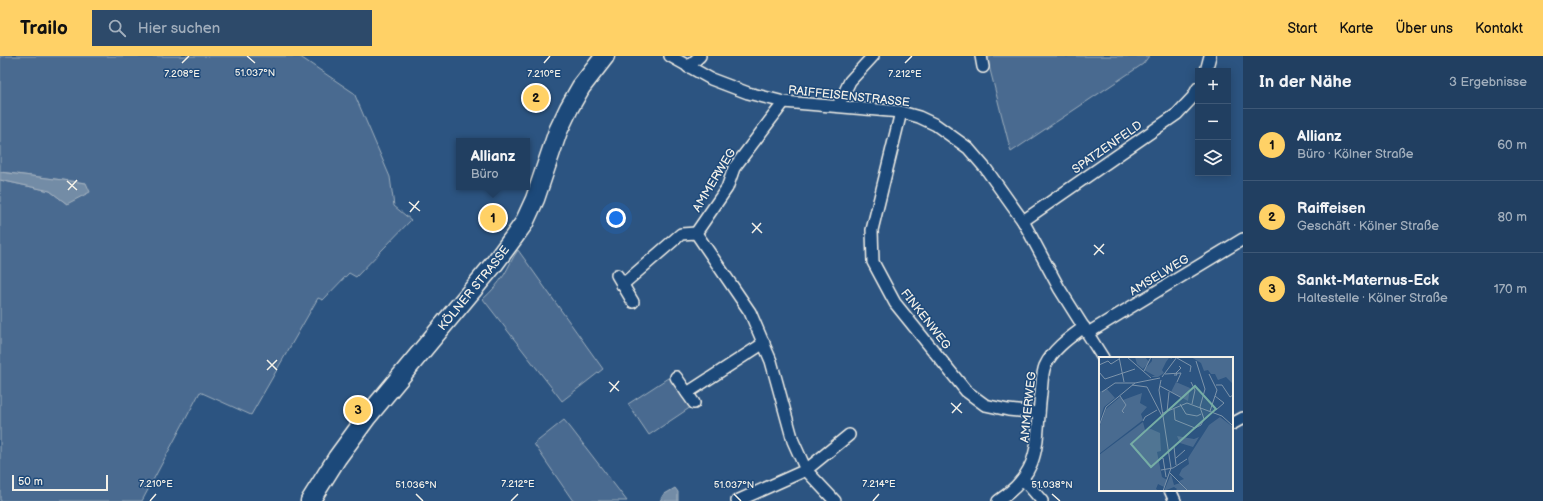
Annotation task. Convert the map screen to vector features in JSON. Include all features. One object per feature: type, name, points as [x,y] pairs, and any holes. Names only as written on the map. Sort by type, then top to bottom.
[{"type":"main road","name":"KÖLNER STRASSE","points":[[310,501],[336,458],[367,417],[494,264],[524,223],[535,199],[558,131],[568,108],[601,57]]},
{"type":"street","name":"RAIFFEISENSTRASSE","points":[[670,56],[711,79],[748,93],[784,102],[901,112],[919,117],[936,125],[968,148],[986,169],[1023,221],[1059,288],[1101,357]]},
{"type":"street","points":[[688,67],[700,56]]},
{"type":"street","points":[[838,106],[850,81],[873,56]]},
{"type":"street","points":[[1207,68],[1210,56]]},
{"type":"street","name":"SPATZENFELD","points":[[1023,221],[1177,114],[1195,93]]},
{"type":"street","name":"AMMERWEG","points":[[696,233],[728,188],[734,168],[784,102]]},
{"type":"street","name":"FINKENWEG","points":[[901,112],[872,230],[873,262],[895,303],[966,391],[985,405],[1008,410],[1039,413]]},
{"type":"street","points":[[633,302],[620,280],[681,234],[696,233],[750,312],[771,361],[793,441],[806,470],[835,501]]},
{"type":"street","name":"AMSELWEG","points":[[1086,330],[1243,239]]},
{"type":"street","name":"AMMERWEG","points":[[998,501],[1011,492],[1024,479],[1037,450],[1039,413],[1045,367],[1056,350],[1086,330]]},
{"type":"street","points":[[687,393],[764,343]]},
{"type":"street","points":[[676,377],[694,403]]},
{"type":"street","points":[[1233,423],[1243,418]]},
{"type":"street","points":[[737,501],[806,470],[849,435]]},
{"type":"street","points":[[1024,479],[1042,501]]},
{"type":"street","points":[[1170,491],[1175,501]]},
{"type":"shaded area","points":[[0,56],[299,56],[354,93],[390,177],[394,206],[411,220],[356,277],[349,273],[323,300],[318,298],[251,415],[200,392],[142,501],[0,501],[0,180],[50,191],[67,204],[86,183],[0,172]]},
{"type":"shaded area","points":[[993,56],[1149,56],[1143,64],[1011,152],[987,58]]},
{"type":"shaded area","points":[[0,172],[86,183],[90,192],[67,204],[50,191],[0,180]]},
{"type":"shaded area","points":[[518,250],[603,369],[562,401],[483,299],[502,278]]},
{"type":"shaded area","points":[[671,376],[691,407],[649,435],[628,404]]},
{"type":"shaded area","points":[[564,420],[627,501],[573,501],[534,444]]},
{"type":"shaded area","points":[[675,488],[678,492],[678,501],[660,501],[663,495]]},
{"type":"place","name":"Raiffeisen","points":[[536,98]]},
{"type":"place","name":"Allianz","points":[[493,218]]},
{"type":"place","name":"Sankt-Maternus-Eck","points":[[358,410]]}]
